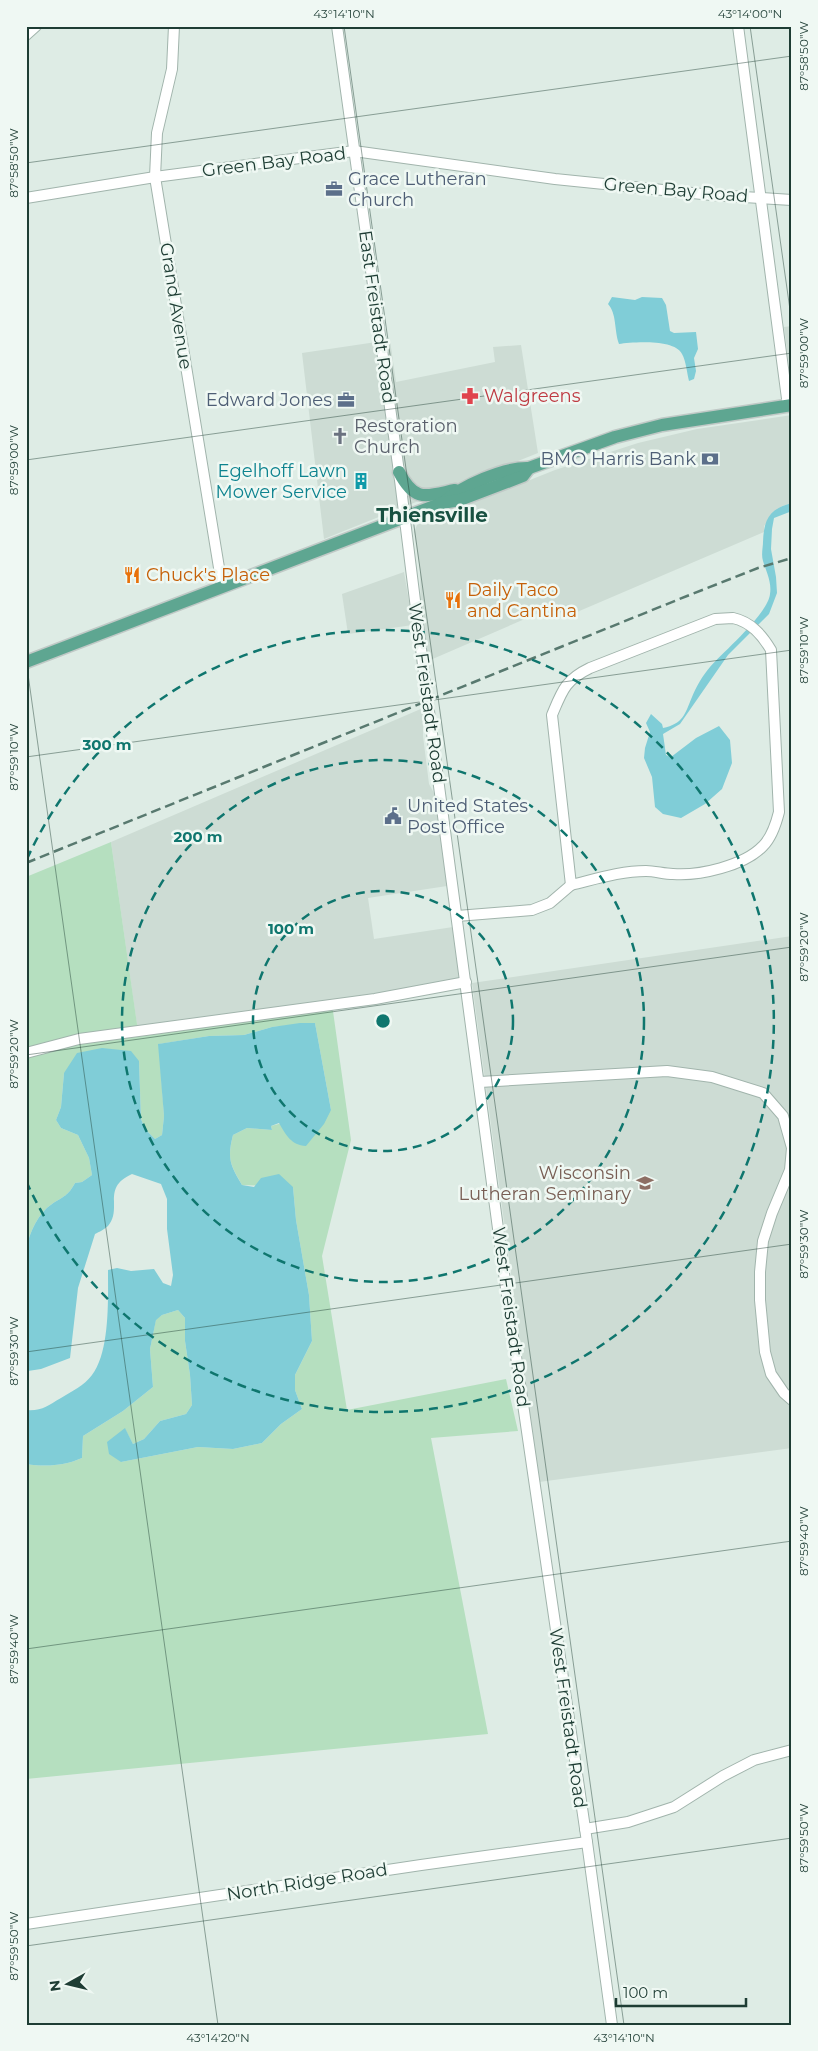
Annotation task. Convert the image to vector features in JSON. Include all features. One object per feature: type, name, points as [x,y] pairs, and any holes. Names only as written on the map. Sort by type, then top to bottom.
[{"type":"main road","points":[[399,472],[409,489],[422,495],[432,495],[458,490],[516,467],[529,468],[615,437],[662,424],[790,406]]},
{"type":"main road","points":[[26,662],[442,503],[460,500],[523,476],[529,468]]},
{"type":"main road","points":[[442,503],[458,490]]},
{"type":"street","points":[[26,35],[36,26]]},
{"type":"street","name":"Grand Avenue","points":[[174,26],[172,69],[157,133],[155,177],[222,586]]},
{"type":"street","name":"East Freistadt Road","points":[[337,26],[404,519]]},
{"type":"street","points":[[738,26],[790,406]]},
{"type":"street","name":"Green Bay Road","points":[[26,198],[155,177],[354,151],[554,179],[792,200]]},
{"type":"street","name":"West Freistadt Road","points":[[404,519],[505,1281],[612,2025]]},
{"type":"street","points":[[457,916],[532,910],[550,903],[571,885],[614,874],[647,871],[696,874],[745,859],[763,846],[776,826],[780,812],[771,650],[762,635],[744,620],[733,618],[715,619],[590,668],[574,676],[563,690],[552,715],[571,885]]},
{"type":"street","points":[[26,1053],[79,1039],[375,999],[466,982]]},
{"type":"street","points":[[480,1082],[667,1072],[712,1077],[763,1093],[783,1116],[792,1148],[790,1170],[772,1213],[764,1241],[760,1272],[760,1300],[765,1352],[771,1374],[784,1393],[792,1400]]},
{"type":"street","points":[[585,1829],[628,1822],[668,1810],[723,1776],[754,1760],[792,1750]]},
{"type":"street","name":"North Ridge Road","points":[[26,1924],[421,1864],[587,1842]]},
{"type":"shaded area","points":[[792,326],[792,388],[784,327]]},
{"type":"shaded area","points":[[390,340],[396,382],[495,362],[493,347],[521,345],[538,453],[324,539],[302,353]]},
{"type":"shaded area","points":[[792,415],[792,503],[782,506],[764,526],[764,532],[563,618],[557,605],[428,661],[421,609],[420,571],[414,532],[417,525],[555,470],[638,443],[697,429]]},
{"type":"shaded area","points":[[404,572],[413,625],[348,634],[342,594]]},
{"type":"shaded area","points":[[423,708],[423,736],[429,784],[434,793],[447,886],[368,898],[374,939],[453,927],[461,985],[138,1032],[111,842]]},
{"type":"shaded area","name":"Wisconsin Lutheran Seminary","points":[[792,936],[792,1448],[539,1482],[472,983]]},
{"type":"green space","points":[[111,842],[138,1031],[332,1004],[351,1140],[322,1256],[347,1410],[506,1379],[518,1431],[431,1438],[488,1734],[26,1779],[26,1464],[55,1465],[82,1458],[83,1436],[123,1411],[153,1387],[150,1349],[156,1319],[162,1315],[178,1310],[185,1318],[185,1341],[192,1405],[186,1414],[160,1421],[144,1439],[133,1444],[125,1429],[121,1462],[198,1447],[233,1449],[262,1443],[281,1424],[302,1409],[295,1390],[295,1375],[312,1341],[309,1295],[296,1220],[293,1187],[242,1185],[232,1166],[230,1150],[233,1135],[247,1128],[272,1130],[271,1126],[331,1110],[315,1023],[272,1027],[244,1035],[209,1036],[159,1044],[164,1116],[162,1135],[155,1139],[145,1129],[141,1119],[139,1061],[64,1073],[61,1107],[56,1120],[61,1128],[78,1135],[89,1158],[92,1175],[82,1182],[75,1183],[68,1193],[43,1212],[32,1229],[26,1248],[26,877]]},
{"type":"water","points":[[612,297],[635,300],[642,297],[662,298],[666,305],[670,331],[674,333],[696,332],[698,349],[694,358],[696,371],[694,379],[689,381],[682,354],[678,349],[653,343],[619,344],[613,312],[608,304]]},
{"type":"water","points":[[792,503],[792,511],[774,518],[771,549],[777,593],[769,614],[728,655],[680,724],[663,734],[666,755],[671,757],[696,738],[719,726],[730,740],[732,763],[722,789],[705,804],[681,818],[663,814],[655,807],[652,777],[644,758],[650,732],[646,723],[651,714],[662,724],[663,728],[679,721],[707,670],[762,612],[770,594],[769,581],[762,556],[765,527],[769,516],[773,512],[784,505]]},
{"type":"water","points":[[315,1023],[331,1110],[324,1124],[306,1146],[296,1144],[279,1123],[271,1126],[272,1130],[247,1128],[233,1135],[230,1156],[232,1166],[242,1185],[254,1187],[261,1178],[279,1174],[293,1187],[296,1220],[309,1295],[312,1341],[295,1375],[295,1390],[302,1409],[281,1424],[262,1443],[233,1449],[198,1447],[121,1462],[109,1454],[107,1442],[125,1428],[133,1444],[144,1439],[160,1421],[186,1414],[192,1405],[185,1341],[185,1318],[178,1310],[162,1315],[156,1320],[150,1349],[153,1387],[123,1411],[83,1436],[82,1458],[55,1465],[26,1464],[26,1410],[37,1410],[45,1407],[78,1388],[89,1379],[98,1365],[107,1325],[108,1270],[117,1268],[131,1271],[154,1269],[163,1283],[171,1286],[173,1275],[167,1229],[167,1199],[161,1184],[132,1174],[117,1186],[114,1198],[114,1212],[108,1226],[95,1234],[78,1288],[70,1358],[41,1369],[28,1371],[26,1374],[26,1248],[32,1229],[47,1208],[68,1193],[75,1183],[82,1182],[92,1175],[89,1158],[78,1135],[61,1128],[56,1120],[61,1107],[64,1073],[77,1053],[102,1048],[131,1051],[139,1061],[141,1119],[145,1129],[155,1139],[162,1135],[164,1116],[158,1044],[209,1036],[244,1035],[272,1027]]},
{"type":"railway","points":[[26,863],[687,596],[758,568],[792,558]]},
{"type":"place","name":"Grace Lutheran Church","points":[[334,189]]},
{"type":"place","name":"Walgreens","points":[[470,396]]},
{"type":"place","name":"Edward Jones","points":[[346,400]]},
{"type":"place","name":"Restoration Church","points":[[340,436]]},
{"type":"place","name":"BMO Harris Bank","points":[[710,459]]},
{"type":"place","name":"Egelhoff Lawn Mower Service","points":[[361,481]]},
{"type":"place","name":"Chuck's Place","points":[[132,575]]},
{"type":"place","name":"Daily Taco and Cantina","points":[[453,600]]},
{"type":"place","name":"United States Post Office","points":[[393,816]]},
{"type":"place","name":"Wisconsin Lutheran Seminary","points":[[645,1183]]},
{"type":"district","name":"Thiensville","points":[[432,515]]}]
